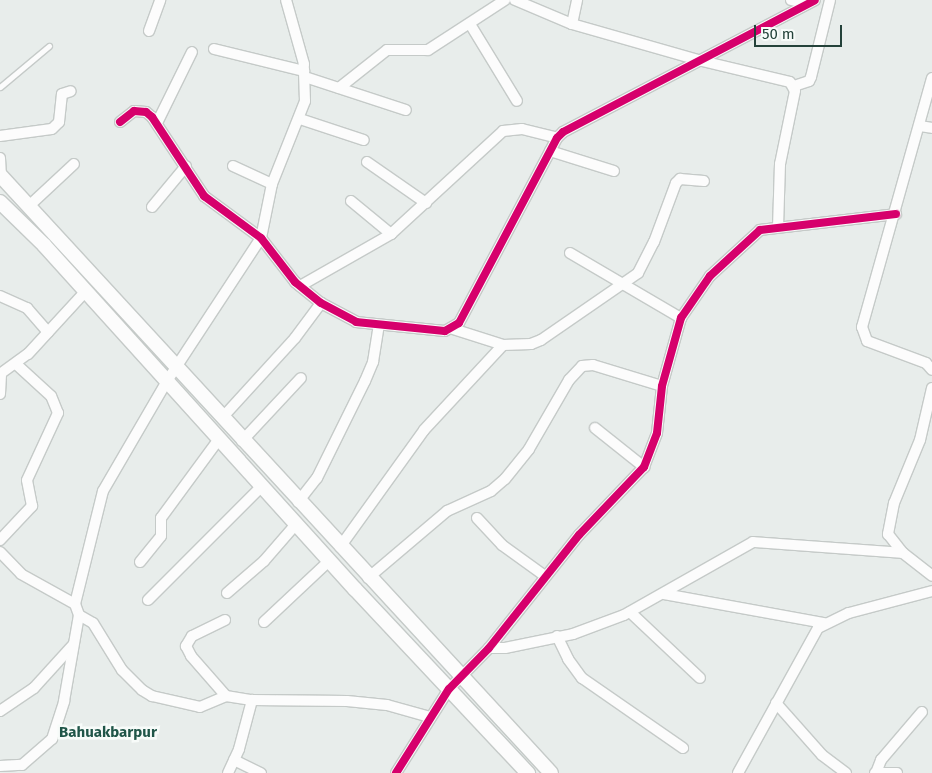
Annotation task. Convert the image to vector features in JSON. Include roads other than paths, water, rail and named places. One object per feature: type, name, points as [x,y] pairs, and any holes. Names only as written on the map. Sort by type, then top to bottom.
[{"type":"main road","points":[[0,175],[30,205],[298,502],[550,773]]},
{"type":"main road","points":[[0,202],[86,291],[329,560],[528,773]]},
{"type":"street","points":[[149,31],[160,0]]},
{"type":"street","points":[[0,766],[22,765],[52,739],[64,701],[79,616],[75,604],[103,490],[167,381],[261,238],[272,184],[300,119],[305,101],[305,74],[286,0]]},
{"type":"street","points":[[339,88],[387,50],[394,48],[422,52],[470,24],[505,0]]},
{"type":"street","points":[[515,0],[572,24],[702,61],[782,79],[794,86],[809,81],[811,77],[830,0]]},
{"type":"street","points":[[572,24],[577,0]]},
{"type":"street","points":[[791,0],[812,2]]},
{"type":"street","points":[[453,329],[459,323],[557,138],[572,126],[702,61],[812,2]]},
{"type":"street","points":[[470,24],[517,101]]},
{"type":"street","points":[[214,49],[305,74],[339,88],[406,110]]},
{"type":"street","points":[[156,123],[192,52]]},
{"type":"street","points":[[932,78],[862,333],[867,342],[926,364],[932,370]]},
{"type":"street","points":[[778,227],[780,164],[793,105],[794,86]]},
{"type":"street","points":[[0,136],[57,126],[60,98],[71,91]]},
{"type":"street","points":[[120,122],[134,110],[141,110],[156,123],[204,196],[261,238],[300,286],[321,303],[356,322],[430,330],[453,329],[503,345],[531,344],[541,340],[624,284],[644,264],[676,183],[680,179],[704,181]]},
{"type":"street","points":[[300,119],[364,140]]},
{"type":"street","points":[[920,126],[932,128]]},
{"type":"street","points":[[300,286],[391,234],[503,131],[522,130],[557,138]]},
{"type":"street","points":[[550,151],[614,171]]},
{"type":"street","points":[[0,158],[0,175]]},
{"type":"street","points":[[367,162],[426,203]]},
{"type":"street","points":[[30,205],[74,164]]},
{"type":"street","points":[[152,207],[186,166]]},
{"type":"street","points":[[233,166],[272,184]]},
{"type":"street","points":[[351,201],[391,234]]},
{"type":"street","points":[[396,773],[449,689],[489,648],[545,576],[644,467],[657,433],[662,386],[681,318],[728,257],[760,230],[896,214]]},
{"type":"street","points":[[570,253],[681,318]]},
{"type":"street","points":[[0,394],[1,374],[16,364],[86,291]]},
{"type":"street","points":[[1,299],[26,308],[48,332]]},
{"type":"street","points":[[222,418],[295,338],[321,303]]},
{"type":"street","points":[[298,502],[316,478],[374,362],[379,325]]},
{"type":"street","points":[[340,547],[424,430],[503,345]]},
{"type":"street","points":[[0,540],[32,506],[27,480],[58,413],[52,396],[16,364]]},
{"type":"street","points":[[368,578],[447,511],[491,491],[505,479],[528,450],[569,380],[582,366],[593,365],[662,386]]},
{"type":"street","points":[[242,441],[301,378]]},
{"type":"street","points":[[932,388],[920,440],[894,503],[889,526],[890,540],[932,576]]},
{"type":"street","points":[[595,428],[644,467]]},
{"type":"street","points":[[140,562],[161,536],[161,518],[219,438]]},
{"type":"street","points":[[148,600],[262,486]]},
{"type":"street","points":[[477,518],[502,545],[545,576]]},
{"type":"street","points":[[227,593],[264,561],[296,524]]},
{"type":"street","points":[[489,648],[557,636],[630,612],[753,542],[903,553]]},
{"type":"street","points":[[0,552],[21,574],[75,604]]},
{"type":"street","points":[[264,622],[329,560]]},
{"type":"street","points":[[738,773],[806,643],[824,623],[849,613],[932,591]]},
{"type":"street","points":[[664,594],[824,623]]},
{"type":"street","points":[[630,612],[700,678]]},
{"type":"street","points":[[79,616],[93,623],[122,670],[142,690],[152,696],[200,707],[226,696],[252,700],[378,703],[430,717]]},
{"type":"street","points":[[225,620],[192,636],[186,646],[191,656],[226,696]]},
{"type":"street","points":[[557,636],[568,660],[582,678],[682,748]]},
{"type":"street","points":[[0,711],[34,688],[74,644]]},
{"type":"street","points":[[228,773],[234,760],[252,700]]},
{"type":"street","points":[[776,703],[822,755],[846,773]]},
{"type":"street","points":[[897,773],[876,773],[880,760],[922,712]]},
{"type":"street","points":[[234,760],[261,773]]},
{"type":"lane","points":[[0,87],[49,46]]},
{"type":"district","name":"Bahuakbarpur","points":[[108,733]]}]
